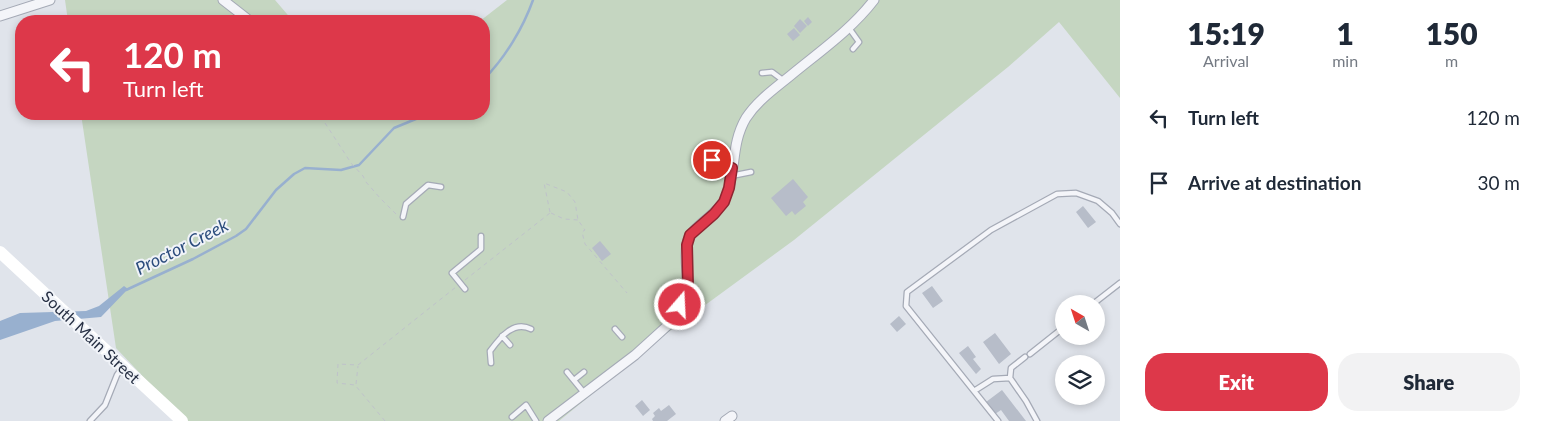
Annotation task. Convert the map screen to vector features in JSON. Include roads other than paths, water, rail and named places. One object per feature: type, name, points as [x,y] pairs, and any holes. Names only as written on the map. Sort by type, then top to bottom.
[{"type":"main road","name":"South Main Street","points":[[0,252],[182,421]]},
{"type":"street","points":[[0,16],[50,0]]},
{"type":"street","points":[[223,0],[242,15]]},
{"type":"street","points":[[548,421],[635,355],[674,318],[686,293],[688,278],[687,245],[690,235],[719,209],[727,195],[737,140],[746,118],[763,98],[858,20],[874,0]]},
{"type":"lane","points":[[849,28],[858,42],[854,49]]},
{"type":"lane","points":[[762,73],[772,72],[784,81]]},
{"type":"lane","points":[[712,160],[732,172],[751,172]]},
{"type":"lane","points":[[402,217],[406,204],[428,185],[441,188]]},
{"type":"lane","points":[[998,421],[906,306],[908,292],[912,287],[991,230],[1057,194],[1076,192],[1098,201],[1112,213],[1120,224]]},
{"type":"lane","points":[[465,289],[452,273],[481,249],[481,236]]},
{"type":"lane","points":[[1105,295],[1120,283]]},
{"type":"lane","points":[[672,291],[686,293]]},
{"type":"lane","points":[[491,362],[490,351],[510,329],[524,326],[531,329]]},
{"type":"lane","points":[[615,330],[622,337]]},
{"type":"lane","points":[[1037,421],[1010,378],[1011,368],[1055,334]]},
{"type":"lane","points":[[502,336],[510,345]]},
{"type":"lane","points":[[90,421],[105,405],[122,367]]},
{"type":"lane","points":[[567,372],[585,394]]},
{"type":"lane","points":[[574,380],[584,372]]},
{"type":"lane","points":[[974,391],[993,379],[1010,378]]},
{"type":"lane","points":[[512,417],[526,406],[536,421]]},
{"type":"water","points":[[124,286],[128,289],[101,317],[55,321],[0,340],[0,321],[20,313],[86,311],[99,306]]},
{"type":"waterway","name":"Proctor Creek","points":[[490,72],[513,42],[533,0]]},
{"type":"waterway","name":"Proctor Creek","points":[[126,290],[193,259],[236,236],[246,229],[276,190],[294,174],[305,168],[341,170],[359,165],[394,128],[413,120]]}]
